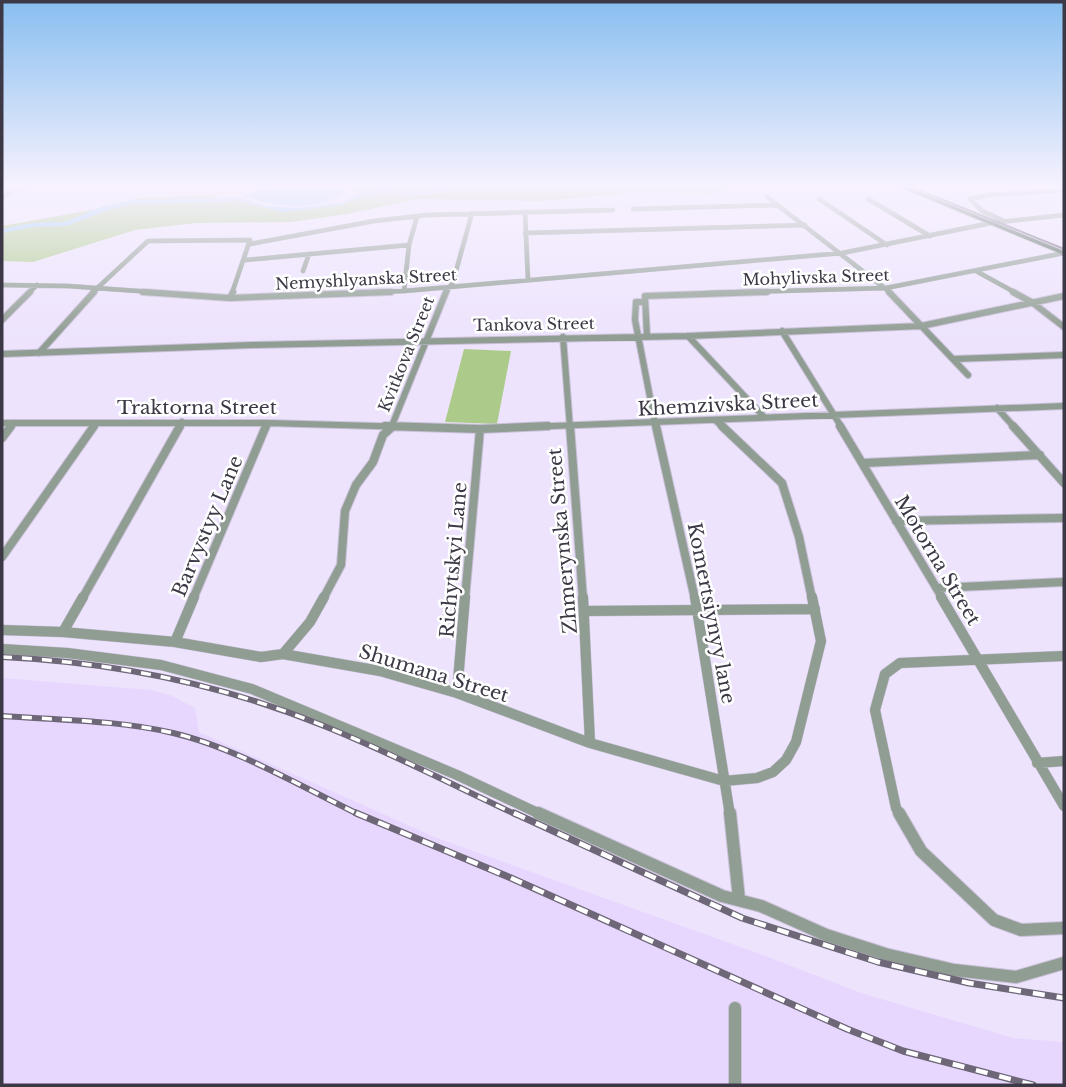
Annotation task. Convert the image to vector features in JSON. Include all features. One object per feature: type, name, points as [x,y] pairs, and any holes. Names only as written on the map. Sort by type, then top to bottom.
[{"type":"main road","points":[[1024,237],[1064,253]]},
{"type":"street","points":[[40,353],[96,288],[120,270],[148,241],[250,242],[281,237]]},
{"type":"street","points":[[404,291],[411,237]]},
{"type":"street","name":"Kvitkova Street","points":[[283,654],[310,622],[341,565],[345,511],[356,485],[373,462],[383,435],[393,426],[426,340],[453,282],[466,237]]},
{"type":"street","points":[[525,237],[528,280]]},
{"type":"street","points":[[820,237],[886,288],[968,375]]},
{"type":"street","points":[[875,237],[887,245]]},
{"type":"street","name":"Nemyshlyanska Street","points":[[2,285],[96,288],[230,298],[404,291],[842,253],[927,237]]},
{"type":"street","points":[[230,298],[246,260],[250,242]]},
{"type":"street","points":[[246,260],[409,245]]},
{"type":"street","name":"Mohylivska Street","points":[[645,302],[645,296],[649,295],[886,288],[1064,253]]},
{"type":"street","points":[[303,271],[309,254]]},
{"type":"street","points":[[976,271],[1033,303],[1064,327]]},
{"type":"street","points":[[2,320],[37,285]]},
{"type":"street","name":"Tankova Street","points":[[2,354],[426,340],[688,336],[921,326],[1064,296]]},
{"type":"street","points":[[643,336],[635,306],[637,302],[645,302]]},
{"type":"street","name":"Komertsiynyy lane","points":[[645,302],[643,336],[655,424],[698,611],[739,898]]},
{"type":"street","name":"Motorna Street","points":[[782,331],[938,588],[1064,806]]},
{"type":"street","points":[[688,336],[764,417]]},
{"type":"street","name":"Zhmerynska Street","points":[[562,337],[584,611],[590,743]]},
{"type":"street","points":[[954,359],[1064,355]]},
{"type":"street","name":"Khemzivska Street","points":[[393,426],[480,429],[655,424],[764,417],[1064,406]]},
{"type":"street","points":[[997,408],[1064,484]]},
{"type":"street","points":[[715,420],[782,483],[799,537],[821,642],[796,742],[786,760],[774,772],[757,778],[724,782]]},
{"type":"street","points":[[63,632],[182,422]]},
{"type":"street","name":"Traktorna Street","points":[[2,423],[182,422],[393,426]]},
{"type":"street","points":[[2,439],[14,423]]},
{"type":"street","points":[[2,557],[96,423]]},
{"type":"street","name":"Barvystyy Lane","points":[[176,642],[267,423]]},
{"type":"street","name":"Richytskyi Lane","points":[[457,693],[480,429]]},
{"type":"street","points":[[863,463],[1040,455]]},
{"type":"street","points":[[896,521],[1064,518]]},
{"type":"street","points":[[938,588],[1064,582]]},
{"type":"street","points":[[584,611],[815,609]]},
{"type":"street","name":"Shumana Street","points":[[2,630],[63,632],[176,642],[261,657],[283,654],[380,671],[457,693],[590,743],[724,782]]},
{"type":"street","points":[[2,649],[67,653],[161,665],[252,689],[457,775],[678,878],[722,896],[739,898],[856,946],[954,970],[1016,977],[1064,963]]},
{"type":"street","points":[[1064,656],[900,663],[885,674],[875,710],[895,808],[921,851],[994,920],[1021,930],[1064,928]]},
{"type":"street","points":[[1037,763],[1064,761]]},
{"type":"street","points":[[734,1008],[735,1085]]},
{"type":"shaded area","points":[[2,678],[151,690],[170,695],[195,708],[199,732],[437,838],[861,993],[1013,1038],[1064,1042],[1064,1085],[2,1085]]},
{"type":"green space","points":[[2,237],[114,237],[33,262],[2,261]]},
{"type":"green space","points":[[464,349],[511,351],[497,424],[445,422]]},
{"type":"tram line","points":[[1034,237],[1064,249]]},
{"type":"railway","points":[[2,657],[125,670],[246,698],[348,736],[517,815]]},
{"type":"railway","points":[[2,716],[131,725],[196,739],[268,769],[356,813]]},
{"type":"railway","points":[[356,813],[511,878],[847,1029],[903,1051],[1033,1085]]},
{"type":"railway","points":[[356,813],[360,815]]},
{"type":"railway","points":[[514,813],[742,918],[878,962],[969,983],[1064,998]]}]
